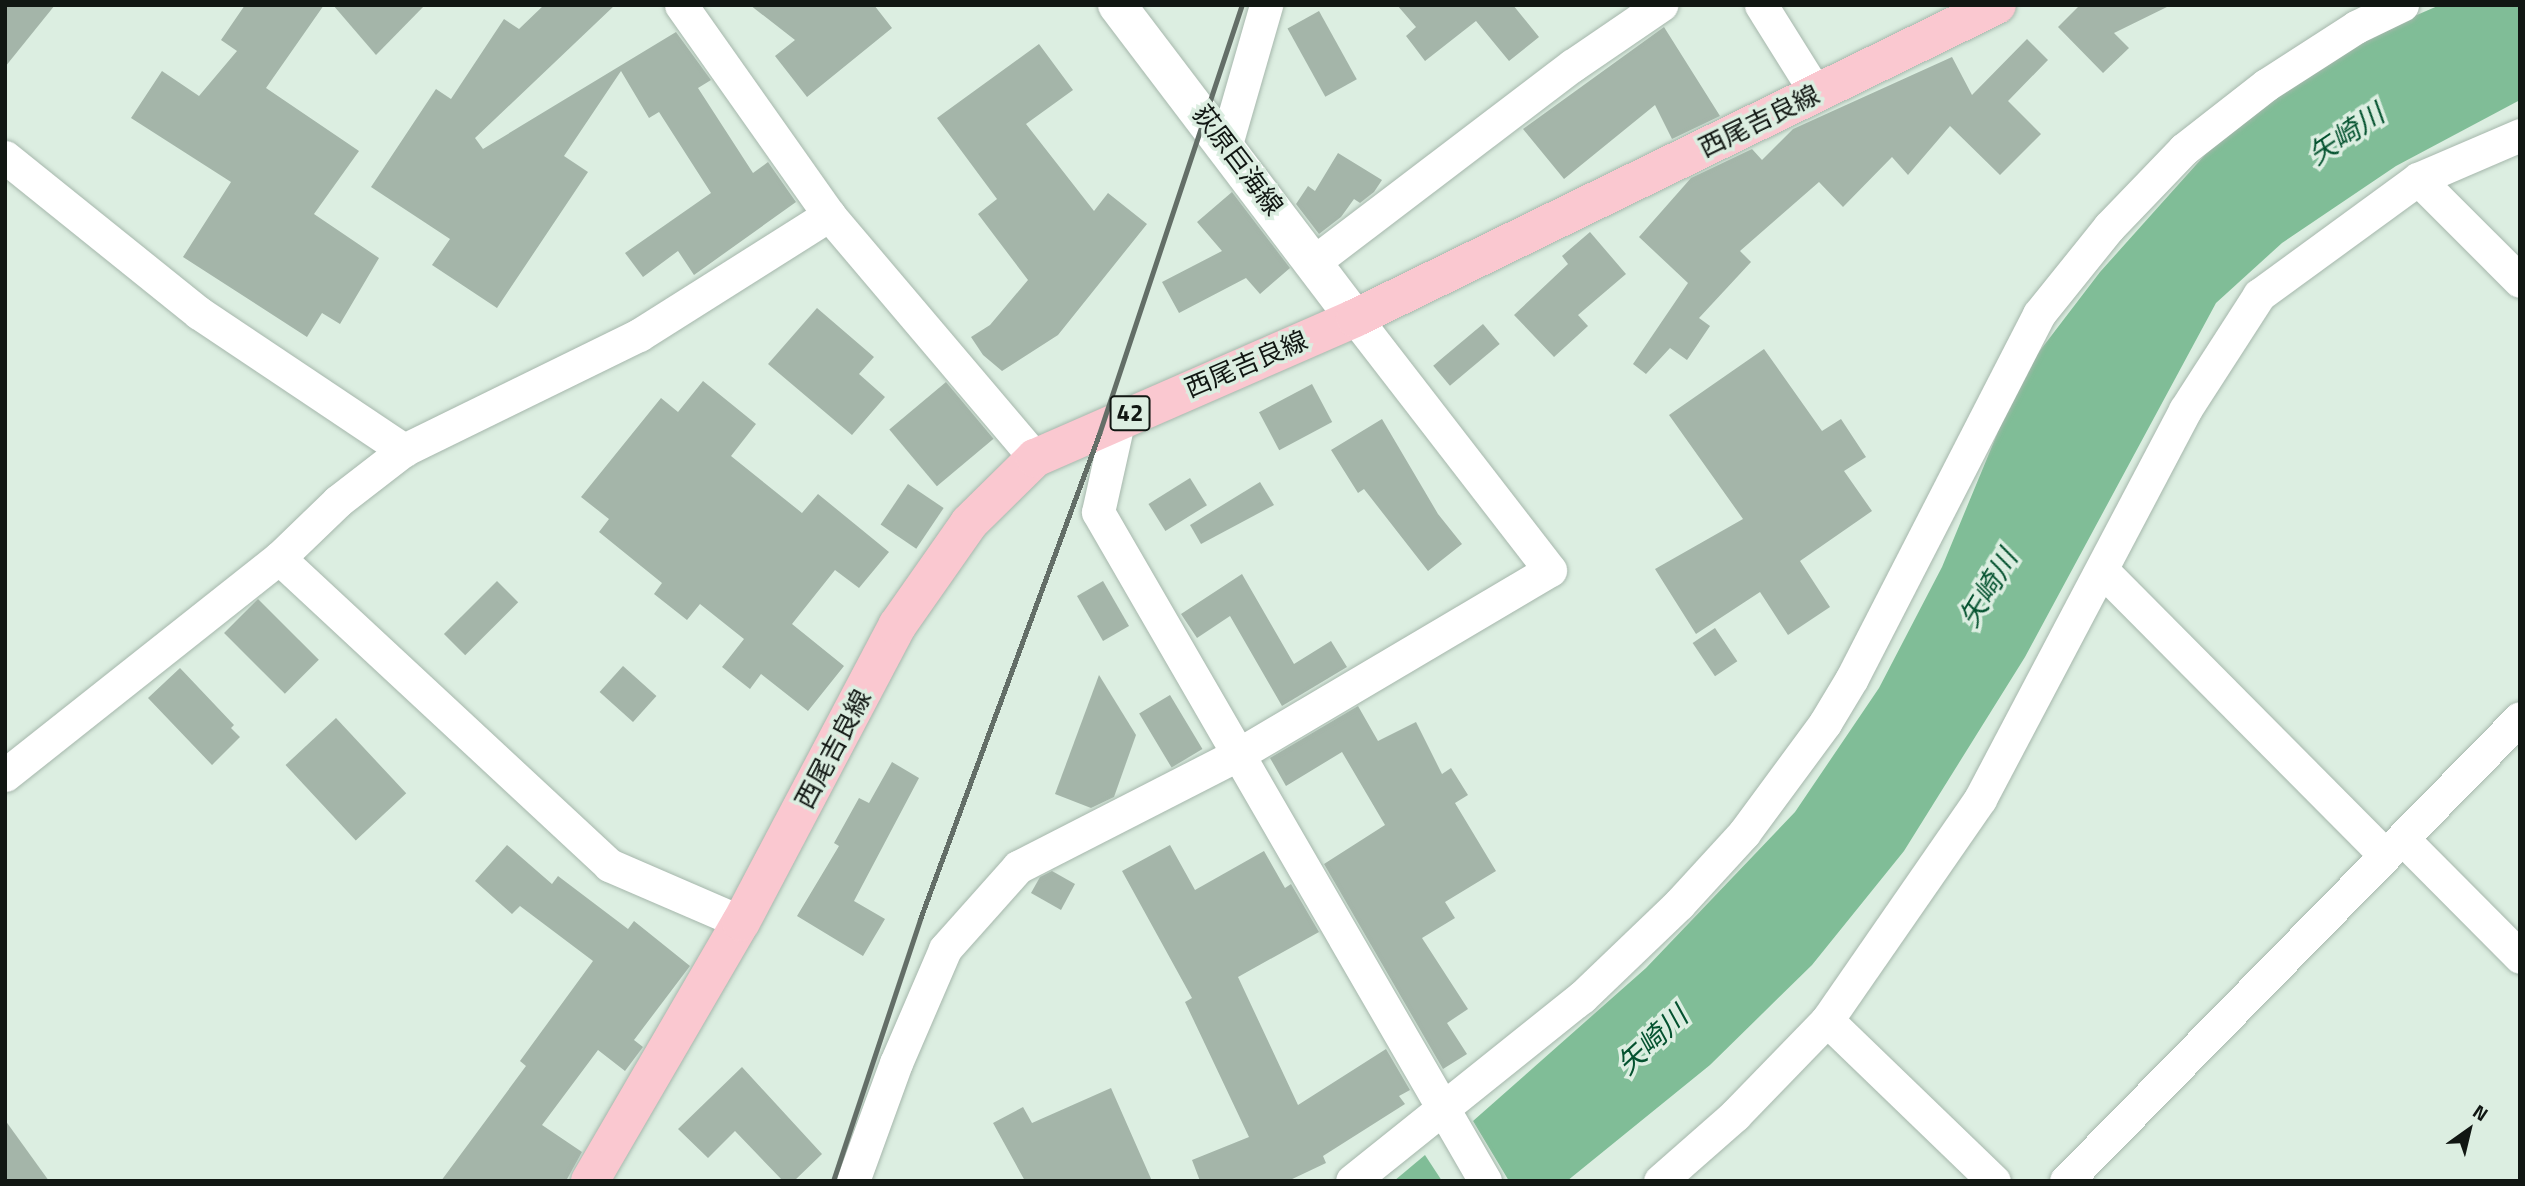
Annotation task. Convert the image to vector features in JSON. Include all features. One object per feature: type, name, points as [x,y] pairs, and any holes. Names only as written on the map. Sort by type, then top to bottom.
[{"type":"main road","name":"荻原巨海線","points":[[1117,5],[1226,144],[1355,318]]},
{"type":"main road","name":"西尾吉良線","points":[[590,1181],[741,922],[898,626],[968,523],[1035,458],[1119,418],[1355,318],[1997,5]]},
{"type":"street","points":[[681,5],[829,215],[1035,458]]},
{"type":"street","points":[[1226,144],[1266,5]]},
{"type":"street","points":[[1314,262],[1573,65],[1661,5]]},
{"type":"street","points":[[1761,5],[1816,93]]},
{"type":"street","points":[[1352,1181],[1451,1125],[1679,904],[1744,833],[1825,723],[1852,678],[2039,314],[2109,227],[2184,149],[2266,85],[2356,27],[2402,5]]},
{"type":"street","points":[[1660,1181],[1735,1115],[1828,1020],[1980,799],[2103,571],[2185,410],[2259,295],[2418,179],[2520,135]]},
{"type":"street","points":[[5,157],[199,313],[404,450]]},
{"type":"street","points":[[2418,179],[2520,281]]},
{"type":"street","points":[[5,775],[279,558],[338,501],[404,450],[639,335],[829,215]]},
{"type":"street","points":[[853,1181],[929,980],[945,949],[1018,867],[1239,754],[1550,570],[1355,318]]},
{"type":"street","points":[[1119,418],[1098,512],[1485,1181]]},
{"type":"street","points":[[279,558],[609,865],[741,922]]},
{"type":"street","points":[[2103,571],[2393,847],[2520,957]]},
{"type":"street","points":[[2066,1181],[2520,718]]},
{"type":"street","points":[[1828,1020],[1994,1181]]},
{"type":"water","name":"矢崎川","points":[[2440,5],[2520,5],[2520,100],[2396,166],[2282,243],[2216,303],[2025,657],[1904,851],[1812,965],[1710,1065],[1567,1181],[1509,1181],[1473,1121],[1646,968],[1795,812],[1879,688],[1942,567],[2022,374],[2100,272],[2229,128],[2382,30]]},
{"type":"water","points":[[1425,1155],[1442,1181],[1394,1181]]},
{"type":"building","points":[[5,5],[55,5],[5,67]]},
{"type":"building","points":[[245,5],[324,5],[266,88],[359,151],[314,214],[379,258],[340,324],[322,313],[307,337],[183,257],[231,182],[131,118],[162,71],[199,96],[237,51],[221,40]]},
{"type":"building","points":[[333,5],[425,5],[376,55]]},
{"type":"building","points":[[544,5],[615,5],[475,138],[483,149],[676,32],[711,80],[698,88],[753,173],[768,162],[796,202],[694,275],[678,251],[643,277],[625,253],[711,193],[659,112],[649,118],[621,71],[564,156],[588,172],[497,308],[432,265],[450,239],[371,187],[436,89],[451,99],[504,19],[519,29]]},
{"type":"building","points":[[750,5],[874,5],[892,28],[807,97],[775,56],[795,40]]},
{"type":"building","points":[[1397,5],[1513,5],[1539,37],[1509,61],[1476,21],[1425,61],[1406,36],[1416,27]]},
{"type":"building","points":[[2080,5],[2171,5],[2114,33],[2129,48],[2103,73],[2058,27]]},
{"type":"building","points":[[1319,11],[1357,79],[1325,97],[1288,28]]},
{"type":"building","points":[[1664,27],[1720,116],[1672,139],[1655,105],[1564,179],[1523,129]]},
{"type":"building","points":[[2027,39],[2048,60],[2008,101],[2041,134],[2000,175],[1950,126],[1908,175],[1892,157],[1843,207],[1819,182],[1740,251],[1751,262],[1699,318],[1710,326],[1687,360],[1670,348],[1646,374],[1633,364],[1688,283],[1639,237],[1691,178],[1752,149],[1762,160],[1793,129],[1952,57],[1972,95]]},
{"type":"building","points":[[1039,44],[1073,90],[1026,124],[1094,211],[1108,193],[1147,224],[1058,335],[1002,371],[983,355],[971,337],[990,325],[1028,280],[978,214],[997,199],[937,118]]},
{"type":"building","points":[[1338,153],[1382,180],[1374,192],[1360,203],[1354,199],[1341,217],[1319,234],[1296,204],[1308,186],[1315,191]]},
{"type":"building","points":[[1232,192],[1290,268],[1260,294],[1246,278],[1179,313],[1162,282],[1222,251],[1197,222]]},
{"type":"building","points":[[1590,232],[1626,274],[1578,315],[1588,326],[1554,357],[1514,315],[1568,264],[1562,256]]},
{"type":"building","points":[[817,308],[874,357],[859,374],[885,397],[852,435],[768,364]]},
{"type":"building","points":[[1483,324],[1500,344],[1450,386],[1433,366]]},
{"type":"building","points":[[1764,349],[1822,431],[1841,419],[1866,457],[1844,471],[1872,511],[1800,561],[1830,607],[1788,635],[1760,592],[1696,634],[1655,569],[1743,519],[1669,415]]},
{"type":"building","points":[[703,381],[756,424],[731,456],[802,513],[818,494],[889,552],[859,588],[835,570],[792,624],[844,666],[808,711],[761,674],[750,689],[722,667],[744,639],[700,604],[687,620],[654,594],[662,583],[599,532],[609,519],[581,497],[661,398],[678,412]]},
{"type":"building","points":[[946,382],[994,439],[937,486],[889,430]]},
{"type":"building","points":[[1312,384],[1332,422],[1279,450],[1259,412]]},
{"type":"building","points":[[1382,419],[1438,514],[1462,544],[1428,571],[1364,489],[1358,493],[1331,450]]},
{"type":"building","points":[[1190,478],[1207,505],[1165,531],[1148,504]]},
{"type":"building","points":[[1260,482],[1274,505],[1201,544],[1190,525]]},
{"type":"building","points":[[908,484],[944,508],[916,549],[881,525]]},
{"type":"building","points":[[1242,574],[1294,664],[1331,641],[1347,667],[1282,706],[1230,616],[1197,638],[1181,614]]},
{"type":"building","points":[[497,581],[518,602],[465,655],[444,634]]},
{"type":"building","points":[[1103,581],[1129,626],[1103,641],[1077,596]]},
{"type":"building","points":[[258,599],[319,660],[285,694],[224,633]]},
{"type":"building","points":[[1715,628],[1737,661],[1715,676],[1693,643]]},
{"type":"building","points":[[623,666],[656,696],[633,722],[600,692]]},
{"type":"building","points":[[180,668],[234,725],[231,728],[240,737],[212,765],[148,698]]},
{"type":"building","points":[[1099,675],[1136,735],[1114,797],[1091,808],[1055,794]]},
{"type":"building","points":[[1170,695],[1202,749],[1172,768],[1139,714]]},
{"type":"building","points":[[1358,706],[1378,741],[1416,722],[1442,774],[1451,768],[1468,795],[1455,803],[1496,871],[1445,902],[1455,918],[1422,938],[1468,1009],[1447,1023],[1467,1054],[1443,1069],[1324,864],[1385,825],[1342,752],[1286,786],[1270,758]]},
{"type":"building","points":[[336,718],[406,793],[356,840],[286,765]]},
{"type":"building","points":[[892,762],[919,778],[854,901],[885,919],[863,956],[797,916],[839,846],[834,843],[859,798],[869,803]]},
{"type":"building","points":[[507,845],[552,884],[558,876],[628,929],[634,921],[690,966],[634,1040],[643,1047],[625,1071],[598,1050],[542,1125],[582,1152],[566,1181],[441,1181],[526,1066],[520,1061],[593,961],[520,906],[512,914],[475,881]]},
{"type":"building","points":[[1170,845],[1195,890],[1264,851],[1285,888],[1291,884],[1319,932],[1238,977],[1298,1105],[1386,1049],[1410,1090],[1399,1096],[1405,1104],[1323,1156],[1326,1163],[1288,1181],[1200,1181],[1192,1160],[1249,1137],[1185,1002],[1192,998],[1122,871]]},
{"type":"building","points":[[1052,871],[1075,884],[1061,910],[1031,893],[1040,877]]},
{"type":"building","points":[[742,1067],[822,1154],[794,1181],[783,1181],[735,1131],[708,1158],[678,1129]]},
{"type":"building","points":[[1111,1088],[1152,1181],[1025,1181],[993,1123],[1023,1107],[1032,1123]]},
{"type":"building","points":[[5,1120],[49,1181],[5,1181]]},
{"type":"railway","points":[[833,1181],[920,919],[1099,434],[1242,5]]}]
